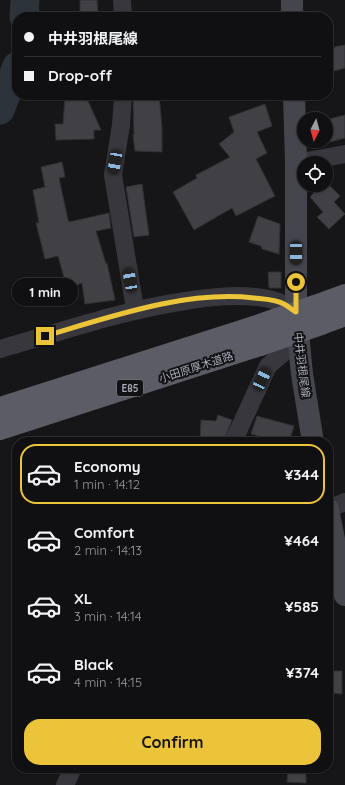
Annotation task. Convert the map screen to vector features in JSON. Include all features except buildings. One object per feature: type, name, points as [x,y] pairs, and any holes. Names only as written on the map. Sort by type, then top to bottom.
[{"type":"highway","name":"小田原厚木道路","points":[[0,430],[257,336],[311,314],[345,295]]},
{"type":"highway","name":"小田原厚木道路","points":[[311,314],[345,315]]},
{"type":"highway","name":"小田原厚木道路","points":[[0,408],[257,336]]},
{"type":"main road","points":[[292,0],[292,12]]},
{"type":"main road","name":"中井羽根尾線","points":[[294,100],[296,163],[311,314],[298,340],[302,374],[313,437]]},
{"type":"main road","points":[[333,535],[345,596]]},
{"type":"street","points":[[122,0],[123,12]]},
{"type":"street","points":[[123,100],[121,125],[113,175],[135,309]]},
{"type":"street","points":[[296,163],[345,154]]},
{"type":"street","points":[[0,350],[135,309],[212,296],[240,296],[269,299],[311,314]]},
{"type":"street","points":[[235,437],[268,366],[298,340]]},
{"type":"street","points":[[333,507],[345,502]]},
{"type":"street","points":[[64,785],[70,773]]},
{"type":"waterway","points":[[24,12],[25,0]]},
{"type":"waterway","points":[[0,110],[12,79]]},
{"type":"route","points":[[45,336],[135,309],[212,296],[240,296],[269,299],[283,304],[296,312],[296,282]]}]
